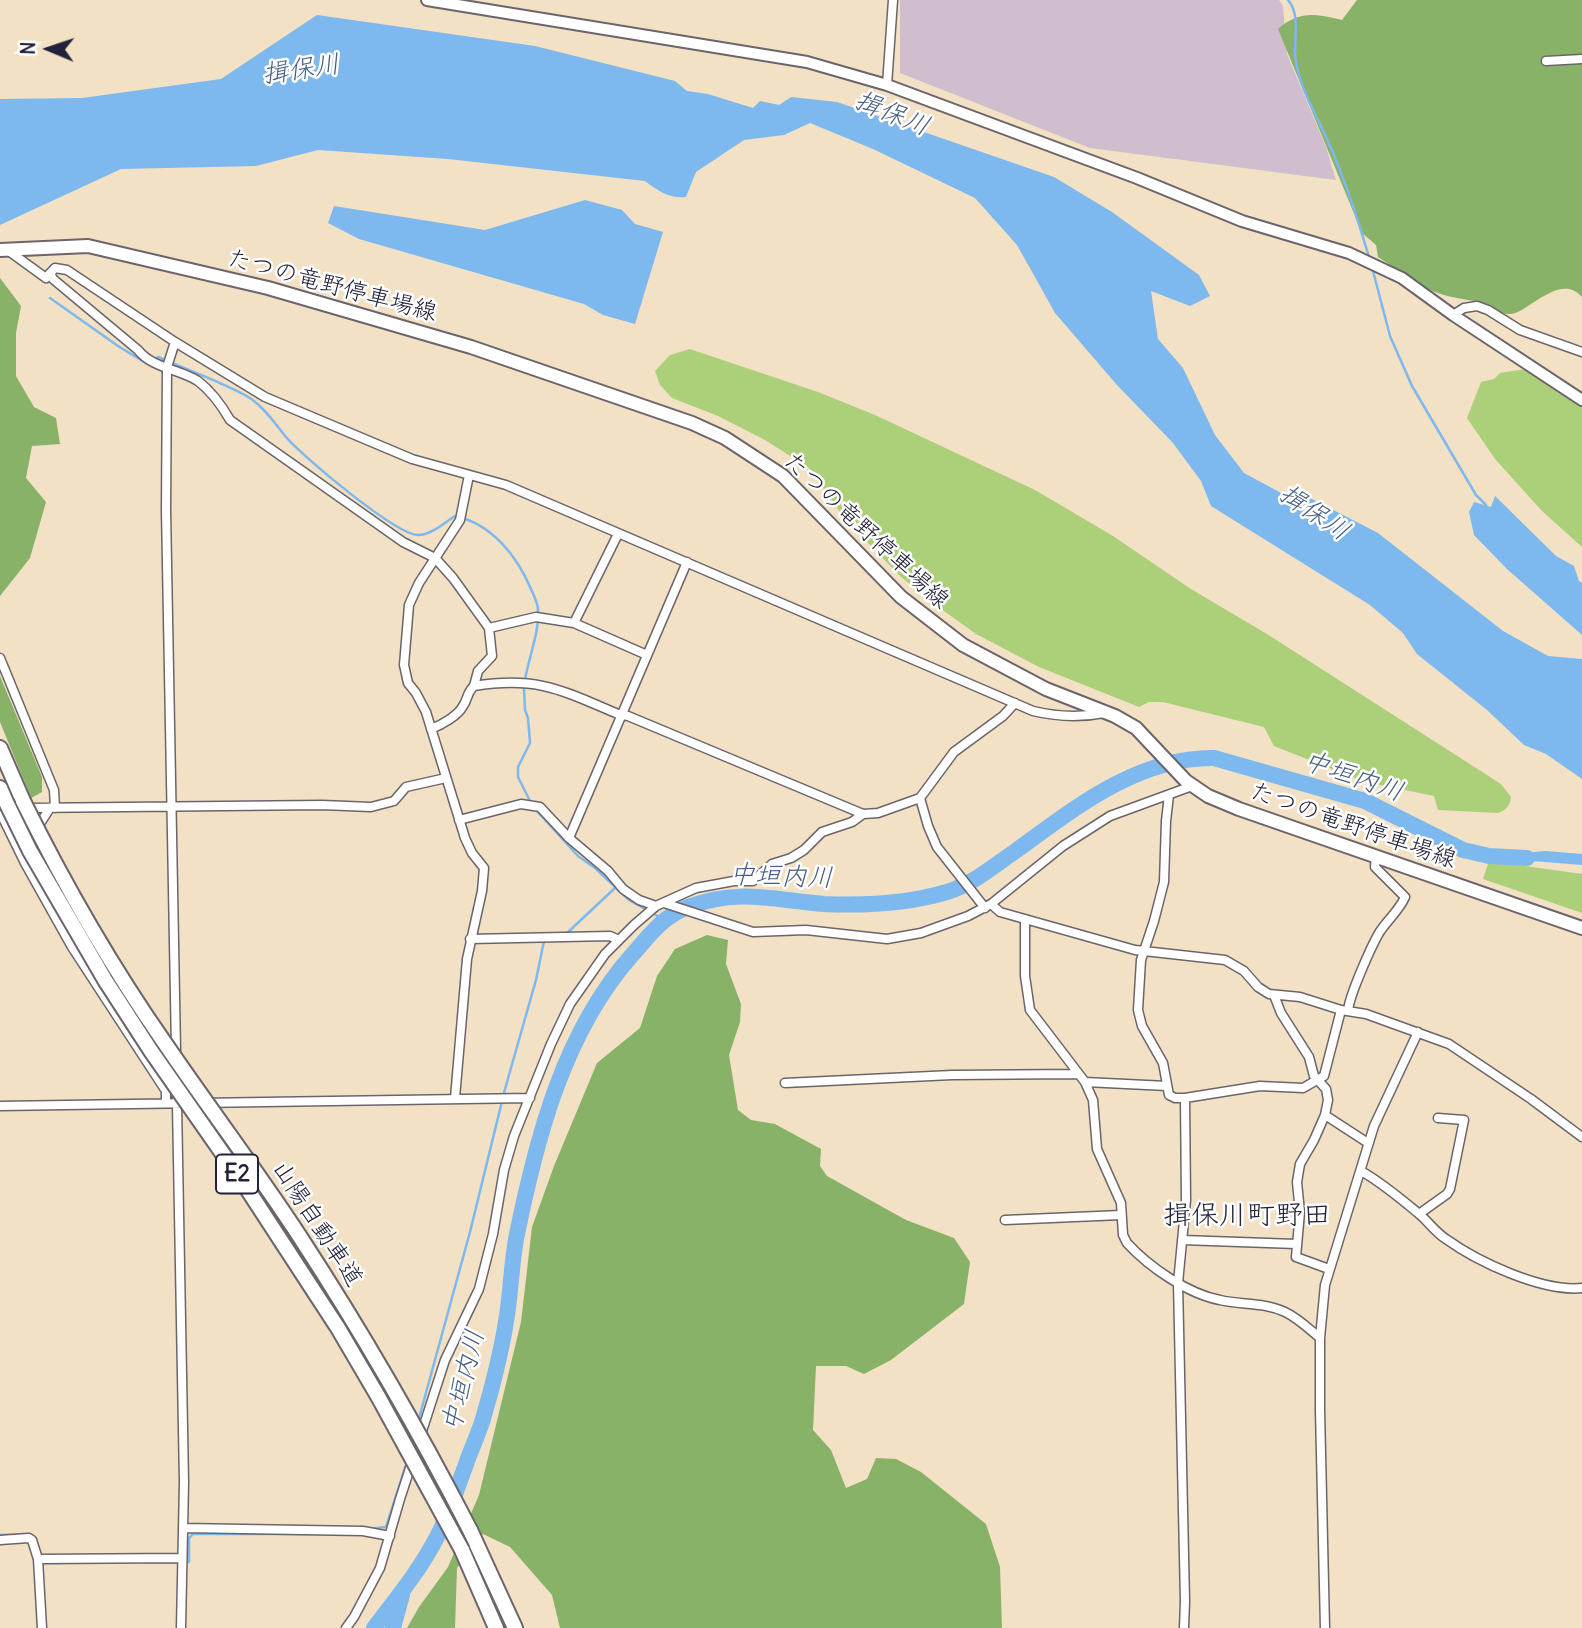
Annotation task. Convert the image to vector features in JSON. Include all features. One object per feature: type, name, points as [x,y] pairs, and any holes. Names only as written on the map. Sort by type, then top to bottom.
[{"type":"highway","name":"山陽自動車道","points":[[0,748],[23,801],[74,899],[156,1030],[280,1207],[351,1318],[429,1451],[470,1530],[515,1628]]},
{"type":"highway","name":"山陽自動車道","points":[[2,803],[105,980],[338,1328],[462,1550],[496,1628]]},
{"type":"main road","name":"たつの竜野停車場線","points":[[3,249],[88,246],[268,288],[471,347],[692,423],[725,438],[783,476],[901,597],[963,645],[1046,689],[1107,713],[1136,728],[1189,783],[1208,796],[1582,928]]},
{"type":"street","points":[[427,0],[807,62],[887,85],[1136,178],[1242,221],[1349,253],[1402,278],[1582,400]]},
{"type":"street","points":[[514,13],[516,0]]},
{"type":"street","points":[[887,85],[893,0]]},
{"type":"street","points":[[1546,61],[1582,59]]},
{"type":"street","points":[[3,249],[46,278],[55,268],[67,270],[175,342],[265,397],[412,459],[506,485],[1033,711],[1056,716],[1085,717],[1107,713]]},
{"type":"street","points":[[50,273],[53,279],[138,350],[145,359],[198,381],[220,404],[230,420],[403,542],[435,558],[489,628],[492,656],[478,671],[474,687]]},
{"type":"street","points":[[1453,315],[1477,306],[1520,330],[1582,352]]},
{"type":"street","points":[[175,342],[167,367],[166,510],[184,1482],[181,1628]]},
{"type":"street","points":[[455,1098],[470,939],[482,891],[484,868],[472,853],[459,820],[426,712],[408,683],[404,653],[409,605],[419,583],[460,517],[470,475]]},
{"type":"street","points":[[574,623],[618,534]]},
{"type":"street","points":[[569,838],[687,562]]},
{"type":"street","points":[[489,628],[538,617],[574,623],[647,655]]},
{"type":"street","points":[[0,659],[54,790],[52,808],[21,854]]},
{"type":"street","points":[[431,729],[458,713],[474,687],[509,681],[559,689],[863,814],[878,813],[920,798],[954,752],[1003,716],[1015,703]]},
{"type":"street","points":[[166,1103],[166,1091],[72,947],[21,854],[2,803],[52,808],[322,805],[371,807],[394,801],[406,787],[446,778]]},
{"type":"street","points":[[459,820],[532,805],[540,807],[569,838],[608,871],[623,889],[639,900],[663,904],[753,932],[806,930],[887,939],[921,933],[968,916],[1091,827],[1124,810],[1169,795],[1189,783]]},
{"type":"street","points":[[1169,795],[1164,881],[1143,951],[1138,1010],[1142,1026],[1163,1063],[1169,1095],[1175,1098],[1260,1086],[1303,1088],[1324,1076],[1351,994],[1380,931],[1400,909],[1405,897],[1375,867],[1376,856]]},
{"type":"street","points":[[920,798],[937,847],[951,867],[986,905],[1000,912],[1143,951],[1225,960],[1244,971],[1258,987],[1274,995],[1300,997],[1366,1014],[1418,1032],[1462,1051],[1582,1137]]},
{"type":"street","points":[[346,1628],[380,1568],[445,1360],[479,1289],[507,1159],[551,1044],[570,1004],[619,940],[663,904],[696,888],[734,881],[753,881],[772,864],[791,858],[804,849],[822,832],[852,822],[863,814]]},
{"type":"street","points":[[1025,919],[1025,976],[1030,1010],[1085,1082],[1093,1100],[1097,1149],[1121,1203],[1123,1235],[1128,1243],[1192,1291],[1222,1301],[1267,1306],[1282,1311],[1320,1338]]},
{"type":"street","points":[[470,939],[610,936],[619,940]]},
{"type":"street","points":[[1274,995],[1281,1013],[1304,1047],[1314,1076],[1326,1089],[1328,1100],[1325,1115],[1300,1164],[1297,1182],[1300,1212],[1296,1256],[1329,1269]]},
{"type":"street","points":[[1325,1628],[1320,1338],[1325,1285],[1368,1143],[1418,1032]]},
{"type":"street","points":[[160,1082],[177,1073]]},
{"type":"street","points":[[785,1083],[953,1075],[1077,1074]]},
{"type":"street","points":[[1085,1082],[1167,1086]]},
{"type":"street","points":[[0,1106],[530,1098]]},
{"type":"street","points":[[1184,1628],[1178,1283],[1186,1200],[1185,1098]]},
{"type":"street","points":[[1325,1115],[1368,1143]]},
{"type":"street","points":[[1419,1214],[1450,1189],[1461,1143],[1464,1120],[1438,1118]]},
{"type":"street","points":[[1361,1171],[1419,1214],[1446,1239],[1471,1254],[1545,1285],[1582,1288]]},
{"type":"street","points":[[1005,1220],[1121,1215]]},
{"type":"street","points":[[1182,1240],[1296,1244]]},
{"type":"street","points":[[183,1528],[363,1531],[390,1536]]},
{"type":"street","points":[[0,1540],[32,1540],[38,1559],[42,1628]]},
{"type":"street","points":[[38,1559],[182,1558]]},
{"type":"shaded area","points":[[900,0],[1279,0],[1283,6],[1287,54],[1326,147],[1336,180],[1090,148],[900,73]]},
{"type":"green space","points":[[1357,0],[1582,0],[1582,297],[1573,290],[1554,291],[1517,312],[1503,313],[1486,304],[1431,290],[1378,257],[1376,245],[1362,233],[1278,29],[1294,19],[1308,15],[1342,20]]},
{"type":"green space","points":[[0,278],[21,306],[16,333],[16,376],[34,407],[56,418],[60,444],[32,446],[26,478],[46,502],[30,558],[0,596]]},
{"type":"green space","points":[[690,349],[818,392],[875,415],[1035,490],[1113,536],[1191,589],[1267,634],[1501,784],[1511,797],[1509,805],[1498,813],[1438,810],[1434,796],[1365,782],[1274,746],[1264,727],[1163,702],[1149,702],[1139,707],[1039,667],[976,634],[900,576],[845,519],[809,468],[765,440],[718,416],[672,398],[660,385],[655,371],[670,355]]},
{"type":"green space","points":[[1526,369],[1582,404],[1582,547],[1542,511],[1495,459],[1467,418],[1481,382],[1494,379],[1500,373]]},
{"type":"green space","points":[[0,676],[42,777],[42,792],[31,798],[0,722]]},
{"type":"green space","points":[[1489,861],[1582,874],[1582,913],[1483,879]]},
{"type":"green space","points":[[707,935],[728,940],[726,964],[741,1004],[740,1022],[729,1055],[738,1110],[751,1120],[775,1124],[821,1149],[820,1166],[827,1176],[906,1220],[954,1238],[970,1262],[964,1304],[891,1360],[864,1374],[846,1366],[816,1366],[813,1430],[831,1450],[846,1488],[867,1479],[876,1458],[896,1459],[921,1472],[986,1524],[1000,1567],[1002,1628],[560,1628],[552,1595],[510,1547],[483,1534],[457,1568],[455,1628],[407,1628],[448,1567],[479,1495],[521,1322],[532,1227],[597,1063],[640,1028],[657,976],[675,949]]},
{"type":"water","name":"揖保川","points":[[317,15],[535,46],[675,81],[687,91],[708,94],[753,108],[760,101],[779,105],[791,97],[837,102],[1054,177],[1112,212],[1199,275],[1210,296],[1190,306],[1151,291],[1158,339],[1183,368],[1215,435],[1244,473],[1296,501],[1310,498],[1378,533],[1503,631],[1548,656],[1582,659],[1582,779],[1546,754],[1524,745],[1487,710],[1417,654],[1403,633],[1370,605],[1211,506],[1201,481],[1173,443],[1117,385],[1055,313],[1017,245],[975,198],[873,149],[810,123],[784,135],[744,140],[696,172],[686,197],[664,194],[645,181],[448,159],[318,150],[256,166],[121,169],[0,225],[0,99],[82,98],[221,79]]},
{"type":"water","points":[[585,200],[622,210],[635,224],[663,232],[635,324],[603,315],[584,304],[359,239],[328,223],[334,206],[485,230]]},
{"type":"water","points":[[1495,496],[1556,556],[1574,566],[1582,583],[1582,635],[1507,569],[1474,535],[1469,512],[1474,502],[1491,507]]},
{"type":"water","points":[[1546,851],[1582,854],[1582,865],[1507,859],[1509,854]]},
{"type":"waterway","points":[[1288,0],[1295,14],[1298,73],[1341,173],[1369,257]]},
{"type":"waterway","points":[[1372,267],[1390,336],[1412,386],[1476,495],[1486,505]]},
{"type":"waterway","points":[[50,298],[149,365],[158,357],[250,398],[265,411],[295,447],[371,509],[407,532],[418,535],[428,533],[455,516],[481,526],[492,534],[518,565],[537,605],[537,627],[525,680]]},
{"type":"waterway","points":[[524,687],[530,743],[518,767],[518,777],[531,803]]},
{"type":"waterway","name":"中垣内川","points":[[374,1628],[415,1573],[437,1537],[482,1422],[503,1337],[516,1239],[533,1164],[543,1126],[570,1053],[608,986],[632,955],[671,916],[688,907],[724,898],[756,897],[824,904],[871,904],[901,902],[947,892],[984,874],[1109,788],[1159,766],[1214,758],[1365,801],[1463,850],[1489,856],[1527,858]]},
{"type":"waterway","points":[[535,809],[578,856],[629,900],[663,919]]},
{"type":"waterway","points":[[566,934],[615,888]]},
{"type":"waterway","points":[[418,1422],[470,1232],[544,941]]},
{"type":"waterway","points":[[367,1529],[386,1527],[407,1462]]},
{"type":"waterway","points":[[0,1535],[26,1534]]},
{"type":"waterway","points":[[142,1562],[189,1562],[189,1538],[193,1534],[333,1534]]},
{"type":"waterway","points":[[44,1563],[62,1563]]},
{"type":"waterway","points":[[393,1628],[402,1595]]},
{"type":"district","name":"揖保川町野田","points":[[1247,1216]]}]
